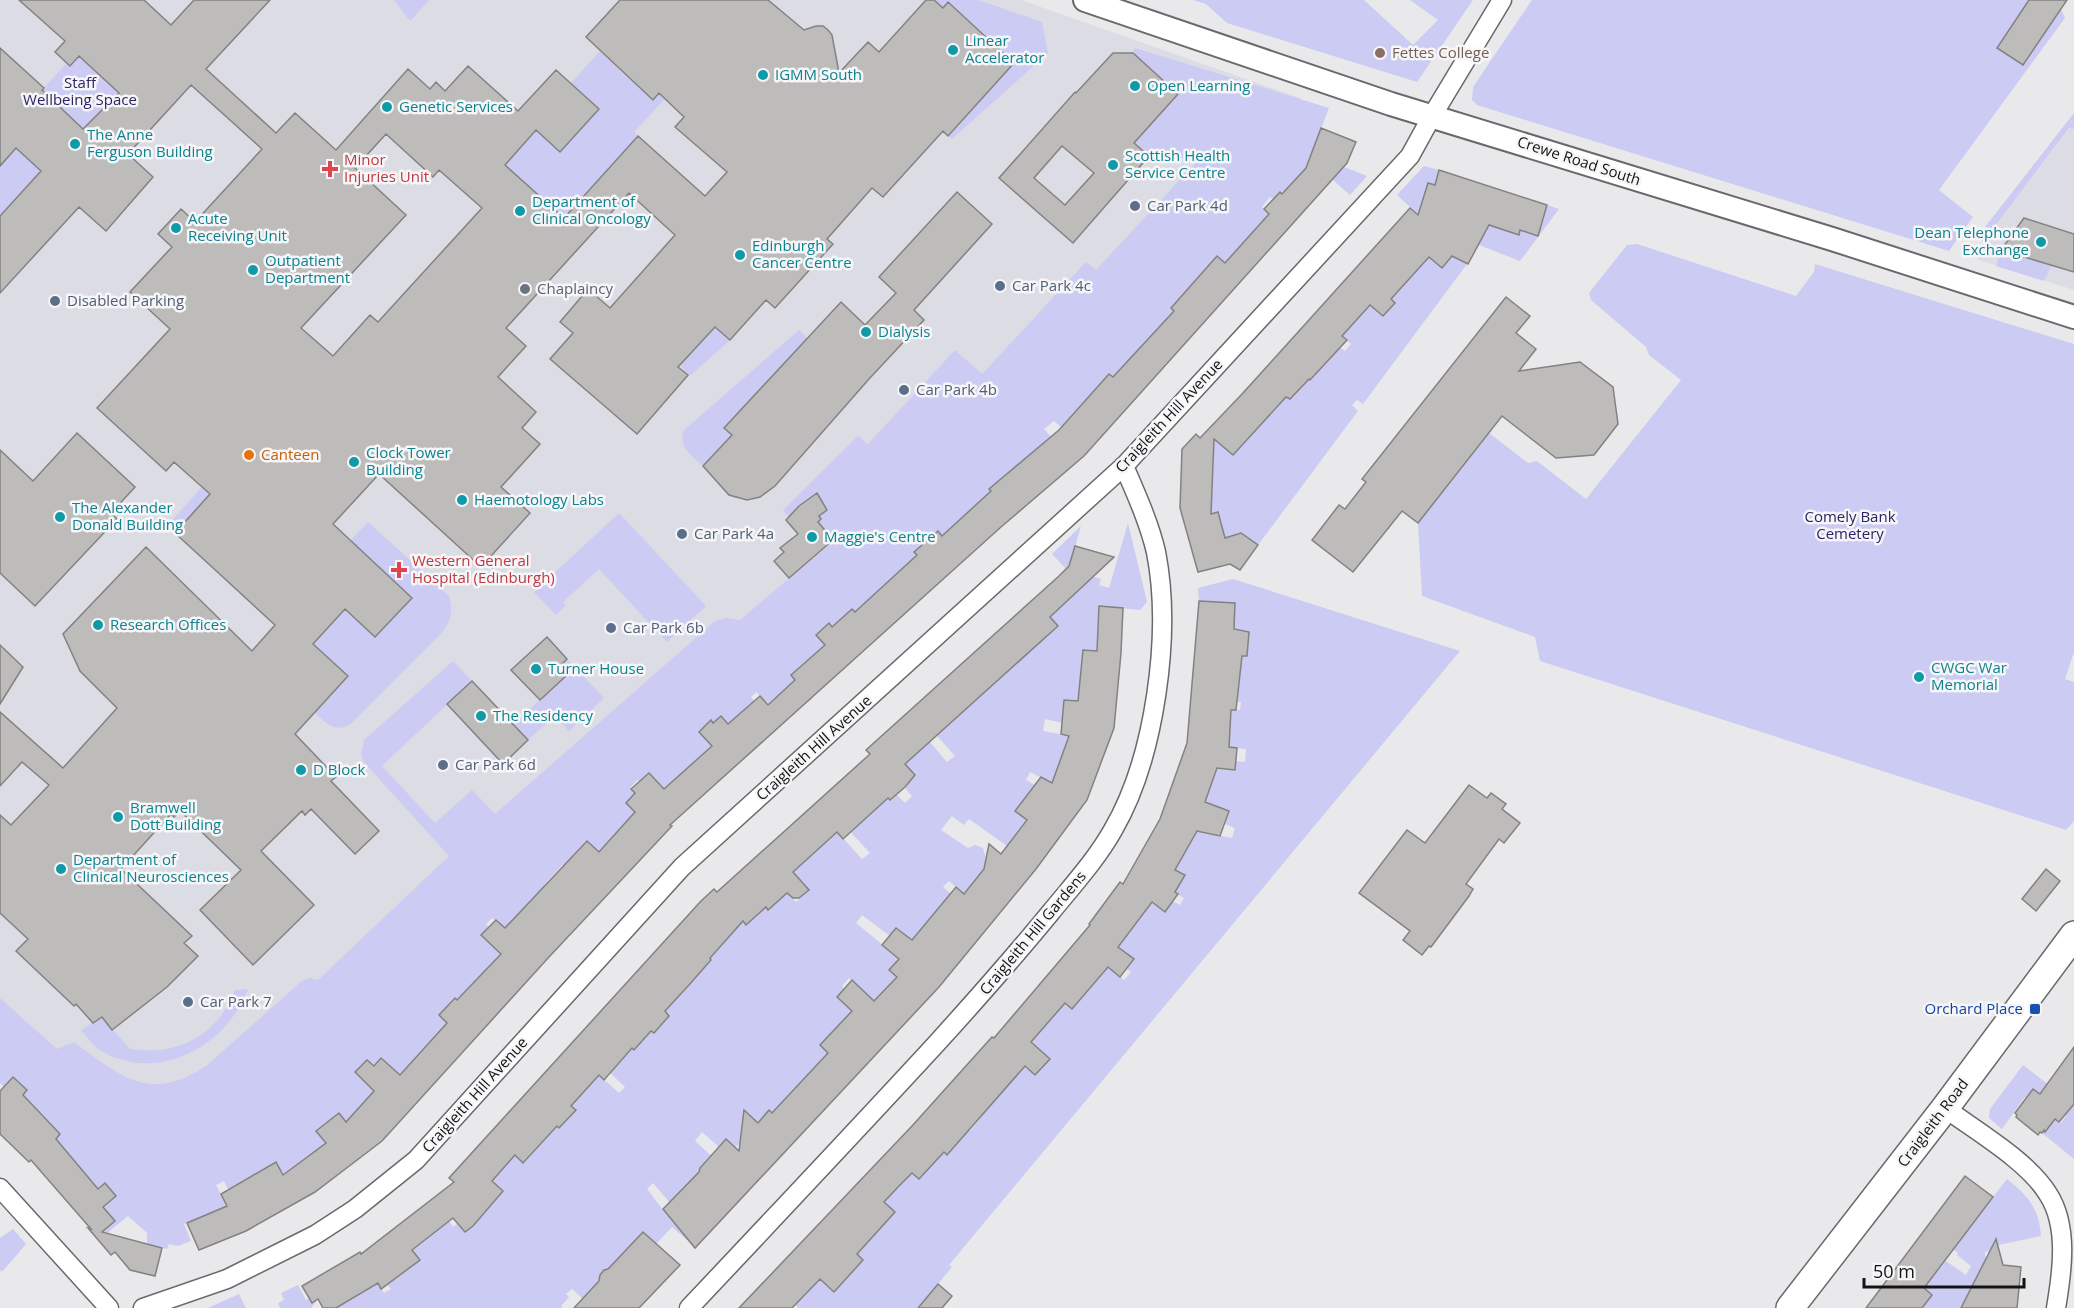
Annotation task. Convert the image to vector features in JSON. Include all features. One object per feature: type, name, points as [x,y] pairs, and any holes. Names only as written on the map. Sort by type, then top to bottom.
[{"type":"main road","name":"Craigleith Road","points":[[1790,1308],[1945,1108],[2074,935]]},
{"type":"street","name":"Crewe Road South","points":[[1085,0],[1380,100],[1832,239],[2074,317]]},
{"type":"street","name":"Craigleith Hill Avenue","points":[[143,1308],[227,1279],[315,1235],[355,1209],[416,1160],[695,854],[1124,466],[1410,156],[1502,0]]},
{"type":"street","name":"Craigleith Hill Gardens","points":[[689,1308],[982,994],[1092,863],[1121,815],[1136,780],[1150,732],[1160,661],[1162,603],[1158,566],[1150,531],[1124,466]]},
{"type":"street","points":[[1945,1108],[2016,1160],[2043,1185],[2050,1196],[2058,1223],[2062,1252],[2056,1308]]},
{"type":"street","points":[[0,1188],[109,1308]]},
{"type":"shaded area","name":"Western General Hospital (Edinburgh)","points":[[0,0],[1021,0],[1300,98],[839,535],[151,1135],[0,998]]},
{"type":"shaded area","points":[[2074,122],[2074,290],[1977,259],[1983,242]]},
{"type":"green space","points":[[394,0],[429,0],[410,21]]},
{"type":"green space","points":[[934,0],[978,0],[1042,22],[1048,53],[952,139],[948,136],[1014,63],[948,3],[943,8]]},
{"type":"green space","name":"Fettes College","points":[[1193,0],[1364,0],[1413,45],[1438,20],[1410,0],[1473,0],[1417,82],[1227,23],[1206,4]]},
{"type":"green space","points":[[1532,0],[2047,0],[2061,9],[2065,18],[1939,190],[1973,217],[1949,251],[1477,105],[1472,100],[1473,87]]},
{"type":"green space","points":[[1135,48],[1329,108],[1311,154],[1367,176],[1350,195],[1315,164],[1289,194],[1274,199],[1270,197],[1262,207],[1270,214],[1262,235],[1273,246],[1266,253],[1249,237],[1228,259],[1246,276],[1242,279],[1217,257],[1171,307],[1174,311],[1113,377],[1109,375],[1061,427],[1054,421],[1044,429],[1051,437],[998,499],[949,544],[938,531],[914,552],[925,564],[908,564],[855,612],[852,609],[832,627],[829,624],[816,635],[825,645],[791,675],[812,699],[808,702],[791,684],[769,704],[756,692],[751,697],[778,728],[775,731],[750,705],[732,728],[721,716],[699,731],[712,746],[664,789],[637,780],[630,788],[635,793],[626,803],[635,812],[610,839],[637,864],[625,876],[586,841],[570,858],[580,867],[573,875],[562,865],[544,885],[553,894],[546,901],[538,893],[524,907],[517,939],[492,918],[486,924],[489,927],[481,935],[501,953],[465,992],[463,1006],[454,998],[439,1015],[447,1023],[399,1076],[381,1059],[374,1066],[367,1060],[355,1072],[374,1091],[359,1109],[388,1136],[382,1141],[371,1127],[349,1126],[339,1113],[316,1131],[326,1143],[291,1190],[275,1162],[256,1174],[243,1219],[224,1181],[216,1185],[227,1206],[184,1224],[191,1241],[178,1246],[169,1244],[167,1249],[147,1244],[147,1233],[128,1216],[100,1239],[103,1207],[115,1195],[105,1183],[91,1194],[86,1175],[79,1167],[66,1165],[73,1159],[66,1150],[41,1172],[39,1170],[46,1162],[40,1156],[60,1134],[23,1095],[27,1090],[14,1078],[4,1087],[0,1083],[0,998],[57,1049],[74,1042],[121,1075],[152,1084],[168,1083],[186,1077],[206,1066],[303,980],[311,978],[318,980],[449,856],[364,762],[361,755],[364,740],[453,661],[472,681],[382,766],[435,823],[472,790],[495,814],[714,622],[725,618],[740,620],[833,541],[818,522],[821,519],[819,516],[827,510],[817,493],[799,506],[789,517],[783,510],[858,436],[868,444],[955,350],[982,374],[1086,262],[1096,270],[1201,157],[1155,162],[1105,118],[1152,123],[1178,94],[1133,53]]},
{"type":"green space","points":[[600,51],[652,100],[659,93],[665,99],[634,132],[638,136],[564,218],[505,165],[536,130],[560,152],[599,110],[571,83]]},
{"type":"green space","name":"Staff Wellbeing Space","points":[[79,56],[119,93],[83,129],[42,90],[67,63],[70,65]]},
{"type":"green space","points":[[2074,113],[2074,129],[2069,128],[1983,242],[1978,236]]},
{"type":"green space","points":[[7,140],[41,171],[0,216],[0,148]]},
{"type":"green space","points":[[1424,166],[1439,170],[1435,185],[1428,183],[1425,194],[1458,259],[1467,264],[1363,404],[1357,400],[1352,405],[1358,411],[1258,545],[1251,541],[1225,538],[1218,513],[1206,516],[1212,498],[1214,450],[1200,438],[1206,431],[1233,455],[1268,417],[1242,392],[1254,380],[1277,401],[1284,394],[1290,399],[1303,374],[1311,380],[1322,367],[1315,360],[1340,347],[1345,351],[1351,344],[1342,336],[1370,305],[1383,316],[1395,303],[1367,278],[1421,249],[1442,268],[1449,260],[1423,219],[1397,195]]},
{"type":"green space","points":[[1547,205],[1559,209],[1520,261],[1479,245],[1488,225],[1519,234],[1520,230],[1538,236]]},
{"type":"green space","name":"Comely Bank Cemetery","points":[[1637,244],[1796,296],[1814,272],[1815,264],[2074,344],[2074,652],[2065,679],[2074,682],[2074,821],[2066,830],[1540,661],[1535,637],[1422,596],[1418,523],[1489,433],[1528,463],[1537,461],[1586,499],[1681,380],[1649,355],[1646,347],[1591,300],[1589,293],[1627,245]]},
{"type":"green space","points":[[2001,250],[2051,266],[2044,281],[1996,266]]},
{"type":"green space","points":[[715,327],[730,340],[691,375],[655,336]]},
{"type":"green space","points":[[799,330],[807,338],[725,428],[732,435],[703,466],[684,446],[682,436],[684,430]]},
{"type":"green space","points":[[202,487],[210,494],[175,533],[167,526]]},
{"type":"green space","points":[[619,513],[706,606],[667,642],[599,569],[563,602],[566,605],[556,615],[534,592]]},
{"type":"green space","points":[[368,522],[449,596],[451,613],[448,623],[438,637],[352,723],[336,728],[315,713],[348,677],[327,657],[281,680],[338,617],[295,578],[303,570],[375,637],[411,598],[350,541]]},
{"type":"green space","points":[[1128,523],[1147,602],[1140,610],[1099,606],[1097,646],[1121,647],[1121,653],[1083,650],[1078,701],[1064,701],[1062,717],[1076,726],[1045,719],[1043,731],[1070,736],[1052,783],[1030,772],[1026,780],[1035,785],[1015,811],[1027,820],[1007,846],[969,819],[964,825],[952,816],[941,830],[968,848],[975,845],[983,848],[986,859],[990,862],[964,894],[949,881],[943,887],[976,915],[953,908],[944,901],[916,934],[921,947],[897,928],[890,936],[862,915],[856,923],[900,959],[889,970],[897,977],[874,1001],[849,978],[837,997],[852,1011],[828,1053],[773,1113],[769,1111],[758,1123],[746,1119],[742,1122],[742,1128],[748,1134],[735,1148],[719,1147],[702,1132],[695,1141],[744,1186],[699,1172],[670,1203],[653,1183],[647,1189],[664,1211],[690,1235],[687,1240],[672,1227],[656,1244],[643,1232],[610,1269],[604,1270],[600,1275],[600,1280],[608,1288],[583,1299],[572,1289],[566,1294],[569,1297],[561,1306],[563,1308],[335,1308],[378,1283],[384,1293],[391,1289],[388,1285],[391,1282],[384,1272],[420,1260],[412,1250],[449,1221],[453,1227],[458,1223],[477,1221],[503,1191],[492,1181],[509,1162],[498,1151],[504,1145],[524,1163],[559,1124],[563,1099],[599,1075],[619,1093],[625,1087],[610,1073],[624,1040],[634,1050],[643,1040],[633,1030],[626,1008],[654,1033],[669,1016],[657,1004],[670,990],[678,997],[689,986],[681,978],[702,971],[711,960],[704,953],[723,943],[738,927],[733,922],[739,917],[746,924],[761,901],[768,909],[787,892],[796,902],[809,890],[793,872],[831,837],[807,811],[813,805],[862,859],[870,853],[844,825],[858,826],[866,818],[882,791],[889,800],[896,794],[905,803],[912,796],[894,775],[906,784],[915,775],[905,764],[929,741],[947,762],[955,756],[912,708],[917,703],[943,730],[981,695],[956,668],[968,657],[994,684],[1058,626],[1050,617],[1083,587],[1091,576],[1101,579],[1099,585],[1109,588]]},
{"type":"green space","points":[[1081,526],[1073,554],[1074,577],[1052,554]]},
{"type":"green space","points":[[1233,579],[1460,651],[949,1265],[952,1267],[918,1308],[799,1308],[795,1305],[820,1279],[833,1292],[845,1280],[830,1265],[874,1234],[895,1212],[884,1202],[912,1173],[919,1179],[937,1159],[940,1148],[948,1155],[956,1145],[949,1138],[962,1124],[970,1131],[980,1119],[973,1111],[1019,1061],[1035,1075],[1049,1059],[1031,1042],[1065,1002],[1108,967],[1124,980],[1131,972],[1127,969],[1134,959],[1118,946],[1149,905],[1152,903],[1165,912],[1170,905],[1159,894],[1180,905],[1184,898],[1165,887],[1168,882],[1178,887],[1185,876],[1175,870],[1191,842],[1158,823],[1232,838],[1235,828],[1225,824],[1229,811],[1205,802],[1218,768],[1235,770],[1236,761],[1245,762],[1246,749],[1224,747],[1231,710],[1240,710],[1241,702],[1232,701],[1222,681],[1239,682],[1234,629],[1235,603],[1199,601],[1198,588]]},
{"type":"green space","points":[[567,659],[604,698],[569,731],[554,716],[528,740],[513,725],[565,676],[558,668]]},
{"type":"green space","points":[[248,989],[238,1009],[224,1028],[207,1043],[188,1054],[166,1061],[144,1063],[122,1060],[97,1048],[81,1030],[102,1017],[130,1049],[148,1050],[180,1046],[207,1031],[218,1020],[235,990]]},
{"type":"green space","points":[[2023,1065],[2074,1104],[2074,1159],[2042,1133],[2051,1124],[2053,1117],[2061,1123],[2066,1116],[2043,1090],[2040,1094],[2024,1098],[2002,1129],[1989,1118],[1990,1109]]},
{"type":"green space","points":[[2007,1179],[2031,1203],[2038,1218],[2041,1236],[1998,1245],[1998,1249],[1985,1252],[1987,1294],[2019,1297],[2016,1308],[1966,1299],[1961,1308],[1918,1308],[1932,1295],[1924,1288],[1946,1261],[1966,1275],[1971,1266],[1953,1249]]},
{"type":"green space","points":[[13,1229],[26,1244],[2,1272],[0,1270],[0,1238]]},
{"type":"green space","points":[[298,1285],[306,1300],[309,1298],[312,1302],[318,1299],[311,1308],[280,1308],[278,1303],[284,1300],[281,1293]]},
{"type":"green space","points":[[239,1294],[246,1308],[208,1308]]},
{"type":"building","points":[[19,0],[144,0],[171,25],[194,0],[270,0],[206,69],[276,133],[295,113],[336,150],[408,69],[430,89],[436,82],[445,91],[468,66],[518,111],[556,70],[599,109],[560,152],[536,130],[505,165],[564,218],[638,136],[705,196],[727,172],[675,127],[684,117],[659,93],[653,100],[586,37],[620,0],[768,0],[804,30],[823,26],[828,30],[832,35],[839,73],[868,42],[879,52],[926,0],[934,0],[943,8],[948,2],[1014,63],[948,136],[943,131],[883,197],[872,188],[827,239],[833,244],[775,308],[766,300],[730,340],[715,327],[678,367],[688,375],[637,434],[550,359],[573,333],[560,322],[588,289],[610,308],[675,235],[629,193],[506,328],[526,346],[498,377],[536,412],[522,428],[540,444],[501,487],[530,513],[481,567],[379,474],[333,524],[412,598],[375,637],[345,609],[313,644],[348,676],[295,734],[336,777],[331,781],[379,831],[355,854],[311,809],[305,815],[302,811],[261,851],[314,905],[253,965],[200,910],[241,870],[180,811],[174,817],[171,814],[121,869],[192,936],[184,943],[198,956],[167,987],[112,1030],[102,1017],[93,1023],[76,1004],[74,1006],[16,951],[28,939],[0,913],[0,815],[11,825],[49,785],[22,762],[0,786],[0,712],[63,768],[117,708],[80,671],[63,634],[146,547],[252,651],[275,625],[175,533],[210,494],[174,462],[166,471],[97,408],[170,329],[130,292],[172,247],[158,234],[181,209],[195,222],[262,149],[191,85],[128,154],[153,177],[106,231],[79,207],[0,293],[0,216],[41,171],[16,148],[0,166],[0,48],[44,88],[42,90],[83,129],[119,93],[79,56],[70,66],[55,52],[65,41]],"holes":[[[386,134],[433,177],[439,170],[482,208],[378,322],[370,315],[333,356],[301,328],[406,215],[355,168]]]},
{"type":"building","points":[[2029,0],[2067,0],[2023,65],[1997,48]]},
{"type":"building","name":"Scottish Health Service Centre","points":[[1113,53],[1133,53],[1178,94],[1134,143],[1149,156],[1073,243],[999,178]],"holes":[[[1062,146],[1094,173],[1065,205],[1034,178]]]},
{"type":"building","points":[[1321,128],[1356,142],[1347,163],[1084,456],[1001,527],[670,825],[672,826],[382,1141],[315,1192],[246,1231],[199,1250],[187,1223],[227,1206],[221,1194],[276,1162],[283,1175],[326,1143],[316,1131],[339,1113],[346,1122],[374,1091],[355,1072],[367,1060],[374,1066],[381,1058],[400,1075],[447,1023],[439,1015],[455,998],[457,1000],[501,954],[481,935],[496,920],[505,928],[587,841],[599,852],[635,812],[626,803],[635,793],[631,789],[649,773],[664,789],[712,746],[699,732],[711,720],[713,723],[721,716],[728,724],[760,696],[768,705],[795,680],[791,675],[825,645],[816,635],[829,623],[832,627],[852,609],[855,612],[917,555],[914,552],[938,531],[942,536],[991,491],[989,489],[1059,430],[1109,374],[1113,377],[1174,311],[1171,308],[1217,256],[1225,263],[1269,214],[1264,209],[1280,192],[1282,194],[1306,168]]},
{"type":"building","points":[[1439,170],[1547,205],[1538,236],[1520,230],[1519,235],[1489,225],[1468,264],[1452,256],[1442,268],[1429,257],[1391,299],[1395,303],[1383,316],[1370,305],[1342,336],[1347,340],[1290,399],[1286,397],[1233,455],[1214,439],[1211,514],[1218,512],[1225,538],[1241,533],[1258,545],[1240,570],[1230,564],[1198,572],[1180,508],[1182,449],[1196,434],[1200,438],[1243,393],[1410,208],[1418,215],[1428,183],[1435,185]]},
{"type":"building","points":[[957,192],[992,224],[914,310],[924,320],[775,486],[760,497],[747,500],[729,495],[703,466],[732,435],[724,428],[841,302],[865,325],[896,293],[879,277]]},
{"type":"building","name":"Dean Telephone Exchange","points":[[2024,218],[2074,234],[2074,272],[2001,250]]},
{"type":"building","points":[[1506,297],[1530,316],[1516,333],[1536,349],[1519,371],[1580,362],[1613,387],[1618,424],[1594,455],[1556,458],[1502,416],[1418,523],[1402,511],[1353,572],[1312,540],[1339,505],[1345,509],[1366,482],[1362,479]]},
{"type":"building","name":"The Alexander Donald Building","points":[[77,433],[135,487],[111,513],[117,519],[35,606],[0,573],[0,450],[33,481]]},
{"type":"building","name":"Maggie's Centre","points":[[817,493],[827,510],[819,516],[821,519],[818,522],[833,540],[789,578],[774,561],[784,552],[780,548],[798,534],[786,520],[799,506]]},
{"type":"building","points":[[1075,546],[1114,557],[1050,617],[1058,626],[905,764],[915,775],[905,787],[890,800],[888,798],[843,839],[837,832],[793,872],[809,890],[799,898],[793,898],[787,893],[768,910],[766,907],[746,925],[743,921],[665,1011],[669,1016],[654,1033],[651,1031],[634,1050],[632,1048],[604,1080],[599,1075],[571,1106],[576,1110],[559,1128],[557,1126],[523,1163],[515,1155],[492,1181],[503,1191],[473,1226],[465,1232],[453,1218],[412,1250],[420,1260],[381,1289],[378,1283],[336,1308],[323,1308],[318,1299],[312,1303],[302,1286],[360,1252],[361,1254],[454,1182],[449,1178],[701,901],[714,889],[717,892],[870,754],[866,750],[1059,576],[1069,566]]},
{"type":"building","points":[[1199,601],[1235,603],[1234,629],[1249,632],[1247,656],[1242,656],[1236,710],[1231,710],[1229,747],[1237,748],[1235,770],[1217,768],[1205,802],[1229,811],[1220,836],[1197,831],[1175,870],[1185,875],[1175,892],[1178,894],[1165,912],[1152,902],[1118,947],[1134,959],[1120,977],[1108,967],[1072,1009],[1065,1003],[1031,1042],[1050,1059],[1035,1075],[1025,1066],[947,1155],[944,1152],[919,1179],[912,1173],[884,1202],[895,1212],[857,1254],[863,1260],[834,1292],[820,1279],[792,1308],[739,1308],[912,1126],[992,1037],[994,1038],[1090,925],[1120,882],[1123,884],[1160,819],[1187,743]]},
{"type":"building","points":[[1099,606],[1123,608],[1121,653],[1114,728],[1087,800],[1036,869],[939,987],[695,1248],[663,1209],[699,1172],[726,1139],[739,1151],[744,1110],[758,1123],[769,1110],[772,1113],[828,1053],[820,1045],[852,1011],[837,997],[852,980],[874,1001],[897,977],[889,970],[899,959],[882,945],[896,928],[912,940],[956,887],[964,894],[984,869],[989,844],[1001,854],[1027,820],[1015,811],[1041,777],[1052,783],[1069,736],[1061,734],[1064,700],[1078,701],[1083,650],[1097,651]]},
{"type":"building","name":"Turner House","points":[[547,637],[567,659],[558,668],[566,676],[540,700],[511,670]]},
{"type":"building","points":[[0,645],[23,667],[0,704]]},
{"type":"building","name":"The Residency","points":[[472,681],[528,740],[503,764],[447,704]]},
{"type":"building","points":[[1469,785],[1487,798],[1491,793],[1506,804],[1502,809],[1520,823],[1504,843],[1499,839],[1466,884],[1473,889],[1469,896],[1431,947],[1429,946],[1422,955],[1403,940],[1410,931],[1359,893],[1407,830],[1425,843]]},
{"type":"building","points":[[2046,869],[2060,881],[2036,911],[2022,899]]},
{"type":"building","points":[[2074,1047],[2074,1104],[2059,1122],[2055,1119],[2045,1132],[2044,1130],[2038,1135],[2016,1117],[2015,1113],[2033,1089],[2040,1094]]},
{"type":"building","points":[[13,1077],[27,1090],[23,1095],[60,1134],[56,1139],[98,1189],[105,1183],[116,1196],[103,1207],[115,1221],[102,1232],[162,1248],[155,1276],[130,1270],[115,1252],[111,1255],[31,1160],[29,1162],[0,1134],[0,1091]]},
{"type":"building","points":[[1965,1176],[1993,1197],[1924,1288],[1932,1295],[1922,1308],[1866,1308]]},
{"type":"building","points":[[643,1232],[680,1265],[639,1308],[574,1308],[599,1281],[604,1270],[608,1269]]},
{"type":"building","points":[[1996,1239],[2003,1265],[2021,1267],[2017,1308],[1961,1308]]},
{"type":"building","points":[[938,1284],[952,1296],[942,1308],[918,1308]]},
{"type":"place","name":"Linear Accelerator","points":[[953,50]]},
{"type":"place","name":"Fettes College","points":[[1380,53]]},
{"type":"place","name":"IGMM South","points":[[763,75]]},
{"type":"place","name":"Open Learning","points":[[1135,86]]},
{"type":"place","name":"Genetic Services","points":[[387,107]]},
{"type":"place","name":"The Anne Ferguson Building","points":[[75,144]]},
{"type":"place","name":"Scottish Health Service Centre","points":[[1113,165]]},
{"type":"place","name":"Minor Injuries Unit","points":[[330,169]]},
{"type":"place","name":"Car Park 4d","points":[[1135,206]]},
{"type":"place","name":"Department of Clinical Oncology","points":[[520,211]]},
{"type":"place","name":"Acute Receiving Unit","points":[[176,228]]},
{"type":"place","name":"Dean Telephone Exchange","points":[[2041,242]]},
{"type":"place","name":"Edinburgh Cancer Centre","points":[[740,255]]},
{"type":"place","name":"Outpatient Department","points":[[253,270]]},
{"type":"place","name":"Car Park 4c","points":[[1000,286]]},
{"type":"place","name":"Chaplaincy","points":[[525,289]]},
{"type":"place","name":"Disabled Parking","points":[[55,301]]},
{"type":"place","name":"Dialysis","points":[[866,332]]},
{"type":"place","name":"Car Park 4b","points":[[904,390]]},
{"type":"place","name":"Canteen","points":[[249,455]]},
{"type":"place","name":"Clock Tower Building","points":[[354,462]]},
{"type":"place","name":"Haemotology Labs","points":[[462,500]]},
{"type":"place","name":"The Alexander Donald Building","points":[[60,517]]},
{"type":"place","name":"Car Park 4a","points":[[682,534]]},
{"type":"place","name":"Maggie's Centre","points":[[812,537]]},
{"type":"place","name":"Western General Hospital (Edinburgh)","points":[[399,570]]},
{"type":"place","name":"Research Offices","points":[[98,625]]},
{"type":"place","name":"Car Park 6b","points":[[611,628]]},
{"type":"place","name":"Turner House","points":[[536,669]]},
{"type":"place","name":"CWGC War Memorial","points":[[1919,677]]},
{"type":"place","name":"The Residency","points":[[481,716]]},
{"type":"place","name":"Car Park 6d","points":[[443,765]]},
{"type":"place","name":"D Block","points":[[301,770]]},
{"type":"place","name":"Bramwell Dott Building","points":[[118,817]]},
{"type":"place","name":"Department of Clinical Neurosciences","points":[[61,869]]},
{"type":"place","name":"Car Park 7","points":[[188,1002]]},
{"type":"place","name":"Orchard Place","points":[[2035,1009]]}]
